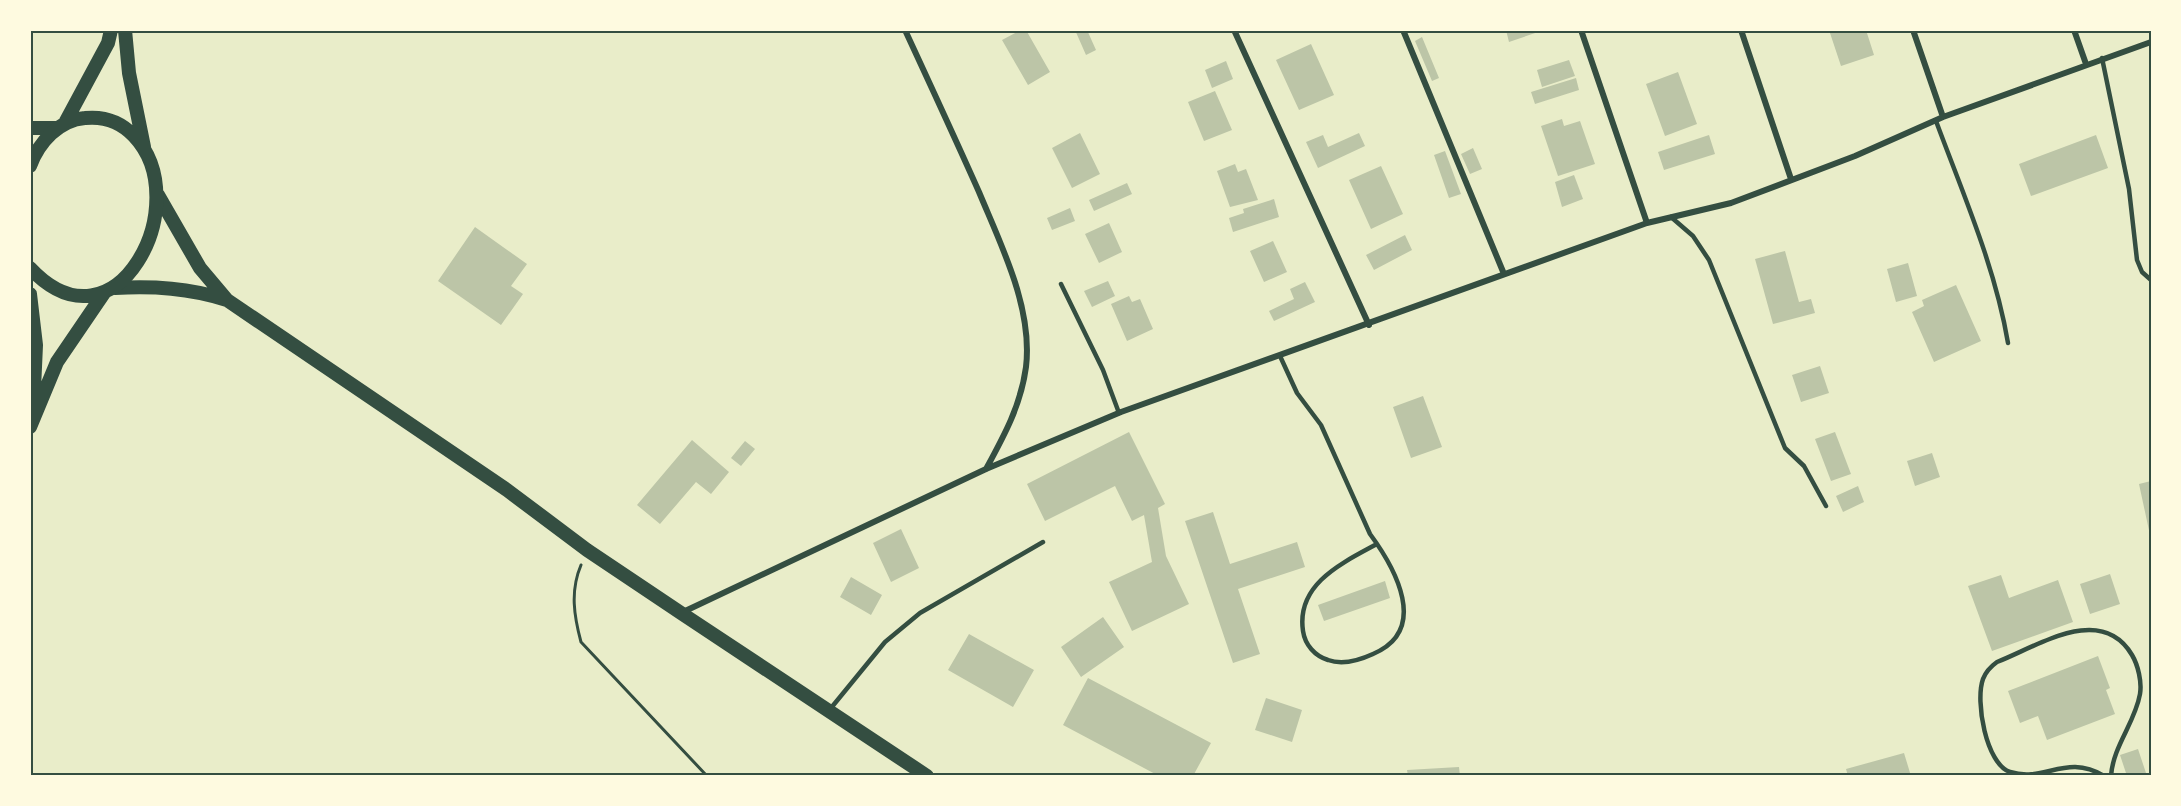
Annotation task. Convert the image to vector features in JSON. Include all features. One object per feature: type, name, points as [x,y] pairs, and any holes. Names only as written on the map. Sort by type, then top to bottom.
[{"type":"main road","points":[[30,166],[61,125],[108,43],[111,30]]},
{"type":"main road","points":[[125,30],[129,73],[144,147],[153,168],[158,195],[200,268],[227,300],[507,490],[587,550],[927,776]]},
{"type":"main road","points":[[30,128],[61,125],[97,117],[114,121],[128,130],[144,147]]},
{"type":"main road","points":[[32,423],[57,362],[110,290],[135,267],[146,248],[158,195]]},
{"type":"main road","points":[[30,268],[59,293],[79,297],[110,290],[156,286],[193,290],[227,300]]},
{"type":"main road","points":[[30,294],[36,345],[32,423]]},
{"type":"street","points":[[905,30],[996,234],[1022,312],[1026,365],[1022,390],[1011,423],[986,469]]},
{"type":"street","points":[[1234,30],[1369,325]]},
{"type":"street","points":[[1403,30],[1504,274]]},
{"type":"street","points":[[1581,30],[1647,223]]},
{"type":"street","points":[[1741,30],[1791,178]]},
{"type":"street","points":[[1913,30],[1943,117]]},
{"type":"street","points":[[2074,30],[2086,64]]},
{"type":"street","points":[[681,613],[986,469],[1119,413],[1369,325],[1647,223],[1731,203],[1791,178],[1855,156],[1943,117],[2151,42]]},
{"type":"lane","points":[[2102,58],[2129,189],[2137,260],[2142,272],[2151,280]]},
{"type":"lane","points":[[1936,121],[1991,270],[2001,304],[2008,343]]},
{"type":"lane","points":[[1671,217],[1693,236],[1709,260],[1785,448],[1804,466],[1826,506]]},
{"type":"lane","points":[[1061,284],[1098,360],[1119,413]]},
{"type":"lane","points":[[1280,356],[1301,400],[1321,425],[1370,534],[1377,544],[1397,576],[1402,592],[1401,626],[1395,640],[1384,650],[1350,661],[1330,661],[1316,654],[1303,635],[1301,620],[1309,593],[1338,565],[1377,544]]},
{"type":"lane","points":[[829,711],[885,642],[920,613],[1043,542]]},
{"type":"lane","points":[[2104,776],[2080,766],[2031,774],[2007,771],[1999,766],[1983,726],[1979,704],[1982,680],[1987,669],[1997,662],[2072,632],[2088,628],[2100,629],[2116,637],[2135,659],[2141,692],[2120,741],[2111,776]]},
{"type":"path","points":[[587,550],[574,579],[574,616],[581,642],[707,776]]},
{"type":"building","points":[[1021,30],[1026,30],[1050,72],[1028,85],[1002,40]]},
{"type":"building","points":[[1075,30],[1087,30],[1096,50],[1086,55]]},
{"type":"building","points":[[1506,30],[1544,30],[1509,42]]},
{"type":"building","points":[[1829,30],[1866,30],[1874,55],[1841,66]]},
{"type":"building","points":[[1422,37],[1439,78],[1432,81],[1415,41]]},
{"type":"building","points":[[1311,44],[1334,95],[1299,110],[1276,60]]},
{"type":"building","points":[[1569,60],[1575,76],[1542,87],[1537,70]]},
{"type":"building","points":[[1226,61],[1233,79],[1212,88],[1205,70]]},
{"type":"building","points":[[1678,72],[1697,124],[1665,136],[1646,84]]},
{"type":"building","points":[[1576,78],[1579,90],[1535,104],[1531,92]]},
{"type":"building","points":[[1215,91],[1232,130],[1204,141],[1188,102]]},
{"type":"building","points":[[1562,119],[1564,126],[1580,121],[1595,164],[1558,176],[1541,126]]},
{"type":"building","points":[[1080,133],[1100,174],[1072,188],[1052,148]]},
{"type":"building","points":[[1359,133],[1365,146],[1318,168],[1306,142],[1323,135],[1328,147]]},
{"type":"building","points":[[1709,135],[1715,154],[1664,170],[1658,152]]},
{"type":"building","points":[[2096,135],[2108,168],[2031,196],[2019,164]]},
{"type":"building","points":[[1473,148],[1482,169],[1470,174],[1461,154]]},
{"type":"building","points":[[1445,151],[1461,194],[1449,198],[1434,155]]},
{"type":"building","points":[[1235,164],[1238,172],[1246,169],[1258,200],[1230,207],[1217,171]]},
{"type":"building","points":[[1381,166],[1403,214],[1371,229],[1349,180]]},
{"type":"building","points":[[1574,175],[1583,199],[1562,207],[1555,182]]},
{"type":"building","points":[[1127,183],[1132,194],[1094,211],[1089,200]]},
{"type":"building","points":[[1274,199],[1279,217],[1233,232],[1229,218],[1244,213],[1243,209]]},
{"type":"building","points":[[1070,208],[1075,221],[1052,230],[1047,218]]},
{"type":"building","points":[[1109,223],[1122,252],[1099,263],[1085,234]]},
{"type":"building","points":[[475,227],[527,264],[511,286],[523,294],[501,325],[438,281]]},
{"type":"building","points":[[1405,235],[1412,250],[1374,270],[1366,255]]},
{"type":"building","points":[[1273,241],[1287,272],[1264,282],[1250,251]]},
{"type":"building","points":[[1785,251],[1799,302],[1811,299],[1815,313],[1773,324],[1755,259]]},
{"type":"building","points":[[1908,263],[1917,296],[1896,302],[1887,269]]},
{"type":"building","points":[[1108,281],[1115,296],[1092,307],[1084,291]]},
{"type":"building","points":[[1305,282],[1315,302],[1274,321],[1269,311],[1294,299],[1290,289]]},
{"type":"building","points":[[1956,285],[1981,341],[1934,362],[1912,312],[1924,306],[1922,300]]},
{"type":"building","points":[[1129,296],[1132,302],[1140,299],[1153,329],[1127,341],[1111,304]]},
{"type":"building","points":[[1820,366],[1829,393],[1801,402],[1792,375]]},
{"type":"building","points":[[1423,396],[1442,447],[1411,458],[1393,407]]},
{"type":"building","points":[[1129,432],[1165,504],[1158,508],[1166,556],[1189,604],[1132,631],[1109,582],[1152,562],[1144,515],[1132,521],[1115,486],[1045,521],[1027,484]]},
{"type":"building","points":[[1835,432],[1851,474],[1831,481],[1815,439]]},
{"type":"building","points":[[692,440],[729,472],[711,494],[696,482],[660,524],[637,505]]},
{"type":"building","points":[[745,441],[755,449],[741,466],[731,458]]},
{"type":"building","points":[[1932,453],[1940,477],[1915,486],[1907,461]]},
{"type":"building","points":[[2151,481],[2151,535],[2150,535],[2139,484]]},
{"type":"building","points":[[1858,486],[1864,502],[1843,512],[1836,496]]},
{"type":"building","points":[[1213,512],[1230,564],[1297,542],[1305,567],[1238,589],[1260,654],[1233,663],[1185,521]]},
{"type":"building","points":[[901,529],[919,568],[891,582],[873,543]]},
{"type":"building","points":[[2110,574],[2120,604],[2090,614],[2080,584]]},
{"type":"building","points":[[2001,575],[2009,598],[2058,580],[2073,622],[1992,651],[1968,586]]},
{"type":"building","points":[[851,577],[882,595],[871,615],[840,597]]},
{"type":"building","points":[[1385,581],[1390,598],[1324,621],[1318,605]]},
{"type":"building","points":[[1103,617],[1124,647],[1081,677],[1061,647]]},
{"type":"building","points":[[969,634],[1034,670],[1013,707],[948,670]]},
{"type":"building","points":[[2098,656],[2110,688],[2106,690],[2115,714],[2047,740],[2038,716],[2020,723],[2008,691]]},
{"type":"building","points":[[1088,678],[1211,743],[1193,776],[1159,776],[1063,725]]},
{"type":"building","points":[[1266,698],[1302,710],[1292,742],[1255,730]]},
{"type":"building","points":[[2138,749],[2147,776],[2127,776],[2120,755]]},
{"type":"building","points":[[1904,753],[1911,776],[1848,776],[1846,769]]},
{"type":"building","points":[[1459,767],[1460,776],[1408,776],[1407,770]]}]
